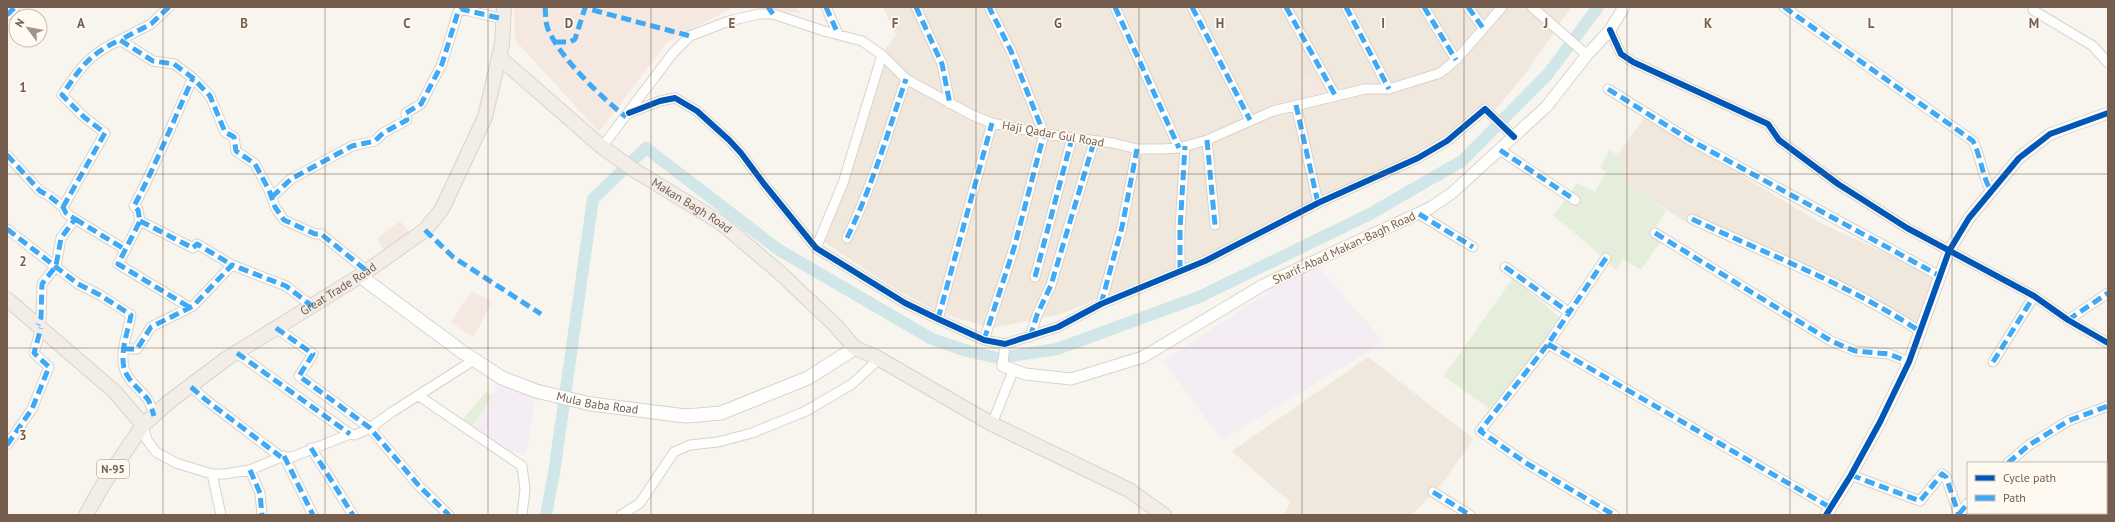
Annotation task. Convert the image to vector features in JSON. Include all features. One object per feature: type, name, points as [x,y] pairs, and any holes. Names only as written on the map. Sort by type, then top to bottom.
[{"type":"main road","name":"Great Trade Road","points":[[86,515],[104,483],[143,425],[236,353],[363,274],[420,236],[442,209],[485,117],[502,44],[504,13]]},
{"type":"main road","name":"Makan Bagh Road","points":[[499,56],[615,157],[721,223],[779,272],[835,325],[855,348],[880,358],[992,423]]},
{"type":"main road","name":"Mula Baba Road","points":[[363,274],[474,360],[502,378],[536,391],[591,404],[686,416],[721,413],[808,378],[855,348]]},
{"type":"main road","points":[[7,299],[115,392],[143,425]]},
{"type":"main road","points":[[992,423],[1128,490],[1164,515]]},
{"type":"main road","points":[[992,423],[1130,487],[1170,515]]},
{"type":"street","points":[[7,15],[15,7]]},
{"type":"street","points":[[63,207],[105,133],[84,117],[62,95],[83,64],[105,47],[151,24],[169,7]]},
{"type":"street","points":[[826,7],[838,34]]},
{"type":"street","points":[[916,7],[942,64],[950,104]]},
{"type":"street","points":[[984,340],[1014,248],[1044,134],[1011,51],[989,7]]},
{"type":"street","points":[[1115,7],[1182,147],[1180,270]]},
{"type":"street","points":[[1192,7],[1250,120]]},
{"type":"street","points":[[1286,7],[1335,95]]},
{"type":"street","points":[[1346,7],[1389,89]]},
{"type":"street","points":[[1424,7],[1456,60]]},
{"type":"street","points":[[1468,7],[1483,28]]},
{"type":"street","name":"Haji Qadar Gul Road","points":[[602,147],[673,53],[690,36],[728,21],[759,14],[773,14],[862,41],[882,55],[906,79],[950,104],[992,123],[1044,134],[1137,149],[1182,147],[1207,140],[1273,110],[1365,89],[1389,89],[1440,73],[1456,60],[1502,7]]},
{"type":"street","points":[[1532,7],[1584,53]]},
{"type":"street","name":"Sharif-Abad Makan-Bagh Road","points":[[1003,363],[1003,366],[1013,370],[1071,379],[1144,357],[1263,285],[1419,214],[1452,193],[1500,150],[1512,135],[1546,106],[1584,53],[1610,30],[1624,7]]},
{"type":"street","points":[[1784,7],[1973,141],[1979,154],[1984,180],[1991,191]]},
{"type":"street","points":[[272,197],[291,179],[352,146],[374,141],[383,133],[407,120],[406,112],[421,104],[442,64],[458,12],[461,9],[504,13]]},
{"type":"street","points":[[2033,10],[2093,46],[2108,63]]},
{"type":"street","points":[[1610,30],[1621,54],[1633,62],[1768,124],[1779,140],[1838,184],[1907,228],[2034,296],[2068,320],[2108,342]]},
{"type":"street","points":[[120,40],[153,61],[174,64],[193,78],[210,96],[225,132],[234,137],[236,151],[255,164],[272,197],[275,207],[284,220],[314,234],[321,234],[363,274]]},
{"type":"street","points":[[816,248],[844,183],[882,55]]},
{"type":"street","points":[[189,307],[136,276],[135,272],[118,264],[140,221],[138,210],[134,206],[147,181],[193,78]]},
{"type":"street","points":[[847,238],[858,215],[875,171],[906,79]]},
{"type":"street","points":[[1608,89],[1690,140],[1940,276]]},
{"type":"street","points":[[629,113],[660,101],[675,98],[696,111],[729,140],[741,153],[816,248],[905,302],[984,340],[1005,346],[1058,327],[1101,304],[1180,270],[1205,261],[1318,203],[1418,158],[1446,141],[1485,109],[1512,135]]},
{"type":"street","points":[[1296,105],[1318,203]]},
{"type":"street","points":[[1548,344],[1828,512],[1851,475],[1880,422],[1909,362],[1949,251],[1970,218],[2019,158],[2050,134],[2108,113]]},
{"type":"street","points":[[938,319],[992,123]]},
{"type":"street","points":[[1035,277],[1072,138]]},
{"type":"street","points":[[1207,140],[1215,225]]},
{"type":"street","points":[[1030,337],[1051,285],[1094,142]]},
{"type":"street","points":[[1101,304],[1122,227],[1137,149]]},
{"type":"street","points":[[1500,150],[1575,200]]},
{"type":"street","points":[[7,154],[40,191],[63,207],[66,213],[126,250]]},
{"type":"street","points":[[1419,214],[1473,247]]},
{"type":"street","points":[[7,443],[32,409],[49,367],[34,353],[42,318],[42,284],[56,266],[61,238],[74,219]]},
{"type":"street","points":[[1692,219],[1851,292],[1891,312],[1921,332]]},
{"type":"street","points":[[140,221],[193,248],[197,244],[232,265],[286,286],[312,306]]},
{"type":"street","points":[[7,229],[78,284],[100,295],[131,314],[124,340],[123,365],[126,374],[136,388],[146,397],[154,416]]},
{"type":"street","points":[[1655,233],[1831,341],[1855,351],[1889,354],[1909,362]]},
{"type":"street","points":[[1606,258],[1548,344],[1480,431],[1526,463],[1614,515]]},
{"type":"street","points":[[124,349],[137,349],[151,327],[189,307],[232,265]]},
{"type":"street","points":[[1505,267],[1570,313]]},
{"type":"street","points":[[2068,320],[2108,293]]},
{"type":"street","points":[[1993,362],[2034,296]]},
{"type":"street","points":[[276,328],[314,354],[299,376],[370,428],[420,487],[449,515]]},
{"type":"street","points":[[1003,363],[1005,346]]},
{"type":"street","points":[[236,353],[350,434]]},
{"type":"street","points":[[621,515],[640,503],[674,452],[690,445],[718,442],[752,433],[806,411],[852,384],[880,358]]},
{"type":"street","points":[[143,425],[147,440],[156,452],[176,463],[212,474],[224,474],[250,470],[282,457],[292,457],[311,448],[350,434],[355,435],[370,428],[392,412],[474,360]]},
{"type":"street","points":[[992,423],[1013,370]]},
{"type":"street","points":[[191,387],[282,457],[313,515]]},
{"type":"street","points":[[419,396],[522,466],[525,489],[522,515]]},
{"type":"street","points":[[2009,462],[2029,445],[2068,421],[2108,406]]},
{"type":"street","points":[[311,448],[353,515]]},
{"type":"street","points":[[250,470],[260,493],[262,515]]},
{"type":"street","points":[[212,474],[221,515]]},
{"type":"street","points":[[1851,475],[1920,501],[1942,474],[1946,477],[1959,514]]},
{"type":"street","points":[[1433,492],[1470,515]]},
{"type":"street","points":[[1959,514],[1967,504]]},
{"type":"shaded area","points":[[514,7],[734,7],[667,42],[599,132],[515,40]]},
{"type":"shaded area","points":[[752,7],[795,7],[801,13],[784,12]]},
{"type":"shaded area","points":[[883,7],[1571,7],[1526,73],[1495,110],[1486,103],[1421,154],[1192,261],[1058,315],[992,328],[942,314],[895,289],[818,238],[858,148],[879,58],[896,35]]},
{"type":"shaded area","points":[[1311,75],[1314,83],[1324,79],[1329,91],[1304,101],[1296,82]]},
{"type":"shaded area","points":[[1644,118],[1690,140],[1714,159],[1821,223],[1936,277],[1921,332],[1891,312],[1692,219],[1689,224],[1620,179],[1618,155]]},
{"type":"shaded area","points":[[400,221],[415,239],[389,257],[377,239]]},
{"type":"shaded area","points":[[1314,262],[1384,342],[1222,440],[1163,361]]},
{"type":"shaded area","points":[[472,291],[492,302],[473,338],[451,322]]},
{"type":"shaded area","points":[[1368,357],[1474,439],[1443,482],[1412,515],[1284,515],[1290,502],[1232,451]]},
{"type":"shaded area","points":[[501,378],[536,392],[526,455],[507,451],[473,429]]},
{"type":"green space","points":[[1610,149],[1627,164],[1621,179],[1666,210],[1652,234],[1662,239],[1641,270],[1623,259],[1616,270],[1582,239],[1553,216],[1577,183],[1595,192],[1606,172],[1600,168]]},
{"type":"green space","points":[[1513,278],[1564,321],[1494,412],[1444,376]]},
{"type":"green space","points":[[486,392],[492,397],[473,426],[463,419]]},
{"type":"waterway","points":[[546,515],[554,473],[593,199],[646,148],[779,250],[932,339],[967,351],[998,358],[1057,349],[1199,297],[1368,215],[1462,161],[1548,74],[1598,7]]},
{"type":"marked path","points":[[7,15],[15,7]]},
{"type":"marked path","points":[[169,7],[151,24],[120,40],[153,61],[174,64],[193,78],[210,96],[225,132],[234,137],[236,151],[255,164],[269,190],[275,207],[284,220],[315,234],[321,234],[367,271]]},
{"type":"marked path","points":[[545,7],[548,29],[562,52],[593,88],[626,117]]},
{"type":"marked path","points":[[768,7],[773,14]]},
{"type":"marked path","points":[[826,7],[838,34]]},
{"type":"marked path","points":[[916,7],[942,64],[950,104]]},
{"type":"marked path","points":[[984,340],[1014,248],[1044,134],[1011,51],[989,7]]},
{"type":"marked path","points":[[1115,7],[1179,148]]},
{"type":"marked path","points":[[1192,7],[1250,120]]},
{"type":"marked path","points":[[1286,7],[1335,95]]},
{"type":"marked path","points":[[1346,7],[1389,89]]},
{"type":"marked path","points":[[1424,7],[1456,60]]},
{"type":"marked path","points":[[1468,7],[1483,28]]},
{"type":"marked path","points":[[1784,7],[1973,141],[1991,191]]},
{"type":"marked path","points":[[556,42],[570,42],[575,39],[585,8],[690,36]]},
{"type":"marked path","points":[[272,197],[291,179],[352,146],[375,141],[383,133],[407,120],[406,113],[421,104],[442,64],[458,12],[461,9],[503,19]]},
{"type":"marked path","points":[[63,207],[105,133],[84,117],[62,95],[86,62],[109,45],[120,40]]},
{"type":"marked path","points":[[189,307],[118,264],[140,221],[138,210],[134,206],[157,159],[193,78]]},
{"type":"marked path","points":[[847,238],[872,179],[906,79]]},
{"type":"marked path","points":[[1608,89],[1690,140],[1940,276]]},
{"type":"marked path","points":[[1296,105],[1318,203]]},
{"type":"marked path","points":[[938,319],[992,123]]},
{"type":"marked path","points":[[1035,277],[1072,138]]},
{"type":"marked path","points":[[1207,140],[1215,225]]},
{"type":"marked path","points":[[1030,337],[1037,315],[1051,285],[1094,142]]},
{"type":"marked path","points":[[1180,270],[1180,229],[1185,146]]},
{"type":"marked path","points":[[1101,304],[1122,227],[1137,149]]},
{"type":"marked path","points":[[1500,150],[1575,200]]},
{"type":"marked path","points":[[7,155],[40,191],[63,207],[66,213],[75,219],[61,238],[56,266],[42,284],[41,318],[38,325]]},
{"type":"marked path","points":[[1419,214],[1473,247]]},
{"type":"marked path","points":[[75,219],[126,250]]},
{"type":"marked path","points":[[1692,219],[1838,285],[1894,315],[1921,332]]},
{"type":"marked path","points":[[140,221],[193,248],[197,244],[232,265]]},
{"type":"marked path","points":[[7,229],[78,284],[100,295],[131,315],[124,345],[124,368],[131,381],[147,398],[154,416]]},
{"type":"marked path","points":[[425,230],[453,257],[541,314]]},
{"type":"marked path","points":[[1655,233],[1831,341],[1855,351],[1889,354],[1909,362]]},
{"type":"marked path","points":[[1606,258],[1548,344],[1480,431],[1526,463],[1614,515]]},
{"type":"marked path","points":[[124,349],[137,349],[151,327],[193,306],[232,265],[286,286],[312,306]]},
{"type":"marked path","points":[[1505,267],[1570,313]]},
{"type":"marked path","points":[[2068,320],[2108,293]]},
{"type":"marked path","points":[[1993,362],[2034,296]]},
{"type":"marked path","points":[[7,445],[32,409],[49,367],[34,353],[41,328]]},
{"type":"marked path","points":[[276,328],[313,354],[299,376],[370,428],[420,487],[449,515]]},
{"type":"marked path","points":[[1548,344],[1831,508]]},
{"type":"marked path","points":[[237,353],[350,434]]},
{"type":"marked path","points":[[191,387],[281,457]]},
{"type":"marked path","points":[[2009,462],[2029,445],[2068,421],[2108,406]]},
{"type":"marked path","points":[[311,448],[353,515]]},
{"type":"marked path","points":[[284,456],[313,515]]},
{"type":"marked path","points":[[250,470],[260,493],[262,515]]},
{"type":"marked path","points":[[1851,475],[1920,501],[1942,474],[1946,477],[1959,515]]},
{"type":"marked path","points":[[1433,492],[1470,515]]},
{"type":"marked path","points":[[1959,514],[1967,504]]},
{"type":"cycle path","points":[[1610,30],[1621,54],[1633,62],[1768,124],[1779,140],[1838,184],[1907,228],[2034,296],[2068,320],[2108,343]]},
{"type":"cycle path","points":[[629,113],[660,101],[675,98],[697,111],[741,153],[816,248],[905,303],[984,340],[1005,344],[1058,327],[1101,304],[1205,261],[1318,203],[1418,158],[1447,141],[1485,109],[1514,137]]},
{"type":"cycle path","points":[[1826,515],[1851,475],[1880,422],[1909,362],[1949,251],[1969,218],[2019,158],[2050,134],[2108,113]]}]
